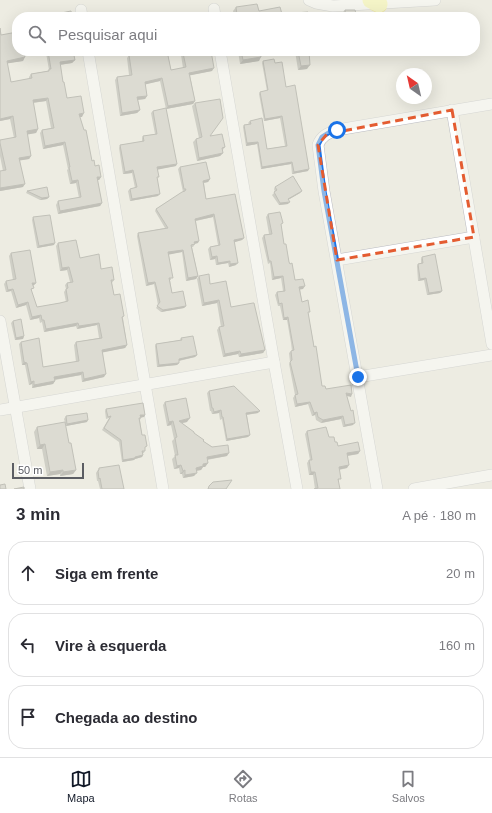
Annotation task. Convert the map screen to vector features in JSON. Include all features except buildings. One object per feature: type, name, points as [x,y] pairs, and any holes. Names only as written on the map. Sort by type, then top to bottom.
[{"type":"street","points":[[310,0],[316,3],[333,6],[375,2],[435,0]]},
{"type":"street","points":[[89,56],[144,386],[163,489]]},
{"type":"street","points":[[221,56],[297,489]]},
{"type":"street","points":[[378,489],[324,191],[318,145],[319,141],[327,134],[337,130],[492,104]]},
{"type":"street","points":[[452,110],[492,344]]},
{"type":"street","points":[[337,260],[474,237]]},
{"type":"street","points":[[0,321],[30,489]]},
{"type":"street","points":[[358,377],[492,355]]},
{"type":"street","points":[[0,410],[144,386],[274,362]]},
{"type":"street","points":[[414,489],[492,475]]},
{"type":"highlighted area","points":[[452,110],[474,237],[337,260],[318,145],[327,134]]},
{"type":"route","points":[[337,130],[322,137],[318,145],[324,191],[358,377]]}]
